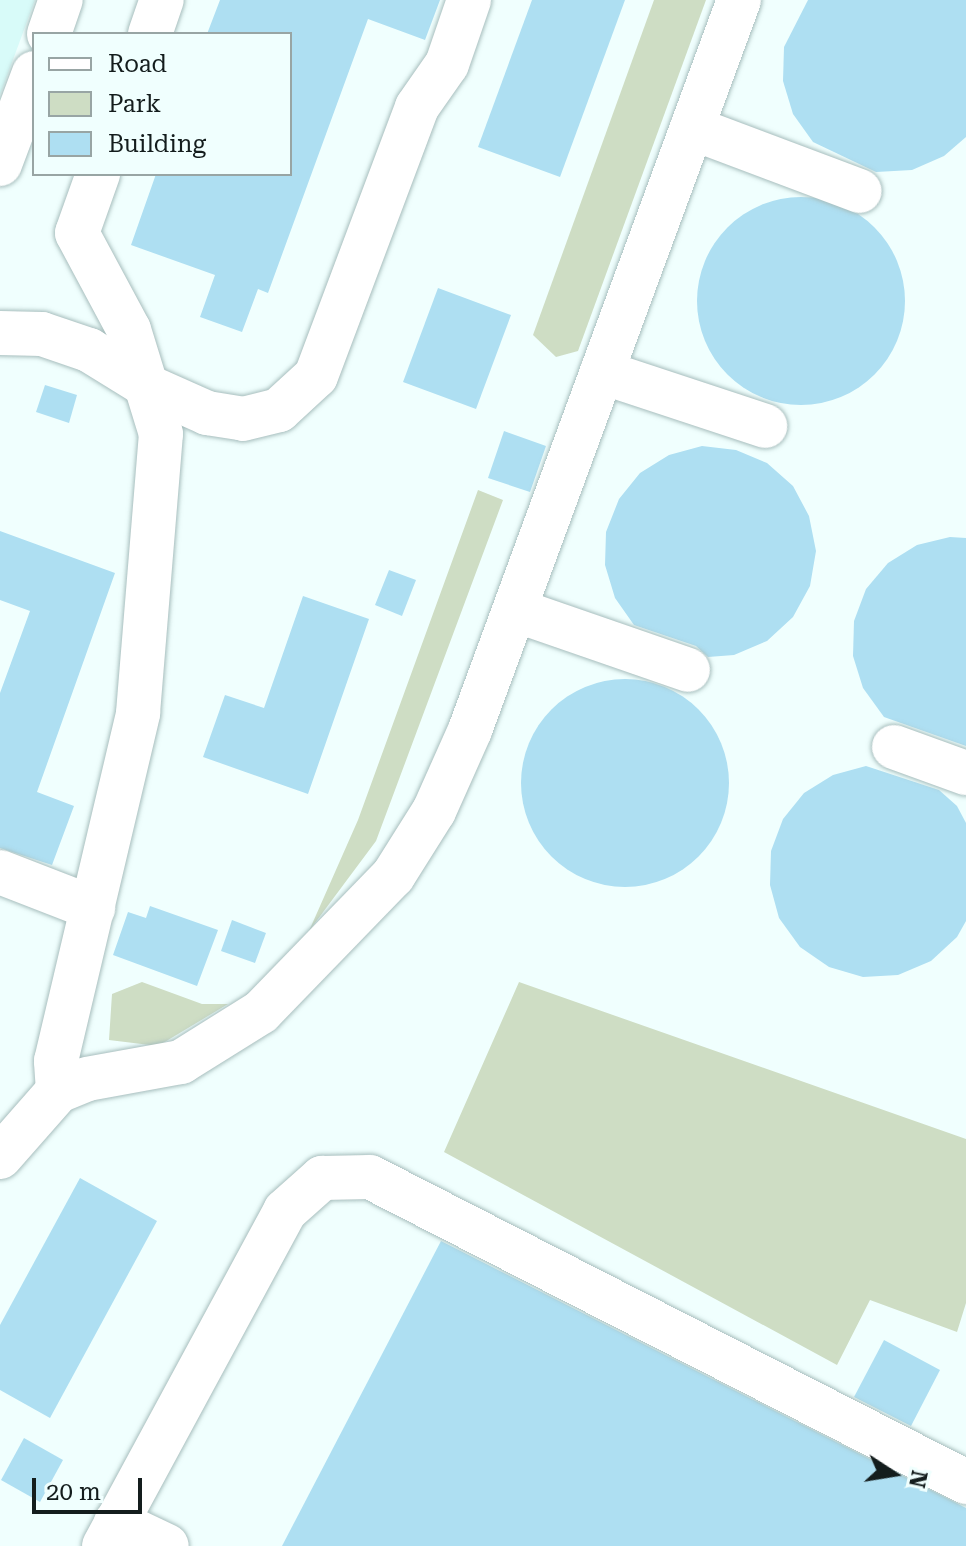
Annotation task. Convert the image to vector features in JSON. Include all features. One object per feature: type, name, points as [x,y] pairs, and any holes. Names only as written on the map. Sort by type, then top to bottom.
[{"type":"street","points":[[50,32],[61,0]]},
{"type":"street","points":[[151,32],[162,0]]},
{"type":"street","points":[[2,333],[42,334],[89,350],[149,387],[207,413],[243,419],[279,410],[316,376],[417,107],[447,64],[469,0]]},
{"type":"street","points":[[0,1157],[58,1091],[87,1079],[181,1062],[261,1012],[337,938],[393,876],[434,811],[515,610],[739,0]]},
{"type":"street","points":[[0,164],[32,78]]},
{"type":"street","points":[[692,128],[860,191]]},
{"type":"street","points":[[58,1091],[56,1061],[138,713],[161,434],[129,330],[77,233],[97,176]]},
{"type":"street","points":[[602,372],[765,426]]},
{"type":"street","points":[[515,610],[688,670]]},
{"type":"street","points":[[894,747],[966,773]]},
{"type":"street","points":[[0,872],[93,908]]},
{"type":"street","points":[[167,1546],[110,1534],[285,1211],[322,1178],[370,1177],[966,1482]]},
{"type":"shaded area","points":[[0,0],[35,0],[0,95]]},
{"type":"green space","points":[[654,0],[706,0],[578,351],[556,357],[533,335]]},
{"type":"green space","points":[[478,490],[503,500],[376,841],[309,931],[358,820]]},
{"type":"green space","points":[[142,982],[202,1004],[228,1004],[158,1046],[109,1040],[112,994]]},
{"type":"green space","points":[[519,982],[966,1139],[966,1303],[957,1332],[870,1300],[837,1365],[444,1152]]},
{"type":"building","points":[[220,0],[440,0],[425,40],[368,19],[268,293],[258,289],[242,332],[200,317],[215,275],[131,245],[155,176],[292,176],[292,32],[208,32]]},
{"type":"building","points":[[532,0],[625,0],[560,177],[478,147]]},
{"type":"building","points":[[808,0],[966,0],[966,137],[944,156],[912,170],[876,172],[813,142],[793,114],[783,81],[784,47]]},
{"type":"building","points":[[801,197],[841,205],[875,227],[897,261],[905,301],[897,341],[875,375],[841,397],[801,405],[761,397],[727,375],[705,341],[697,301],[705,261],[727,227],[761,205]]},
{"type":"building","points":[[438,288],[511,315],[476,409],[403,382]]},
{"type":"building","points":[[45,385],[77,395],[69,423],[36,412]]},
{"type":"building","points":[[504,431],[546,446],[530,492],[488,478]]},
{"type":"building","points":[[702,446],[736,450],[767,463],[793,486],[809,516],[816,551],[810,586],[793,617],[767,641],[734,655],[708,657],[696,646],[634,625],[615,598],[605,565],[606,532],[619,499],[640,473],[669,455]]},
{"type":"building","points":[[0,531],[115,573],[37,792],[74,806],[52,865],[0,848],[0,693],[30,611],[0,600]]},
{"type":"building","points":[[950,537],[966,538],[966,746],[884,717],[863,688],[853,656],[854,621],[866,589],[888,563],[917,545]]},
{"type":"building","points":[[389,570],[416,580],[402,616],[375,605]]},
{"type":"building","points":[[303,596],[369,619],[308,794],[203,757],[225,695],[264,708]]},
{"type":"building","points":[[625,679],[665,686],[699,709],[722,743],[729,783],[722,823],[699,857],[665,880],[625,887],[585,880],[551,857],[528,823],[521,783],[528,743],[551,709],[585,686]]},
{"type":"building","points":[[866,766],[939,790],[957,806],[966,823],[966,921],[957,937],[931,961],[898,975],[863,977],[829,967],[800,947],[779,918],[770,885],[771,851],[783,819],[804,793],[833,775]]},
{"type":"building","points":[[150,906],[218,930],[197,986],[113,955],[128,912],[146,918]]},
{"type":"building","points":[[232,920],[266,933],[255,963],[221,951]]},
{"type":"building","points":[[80,1178],[157,1221],[50,1418],[0,1390],[0,1325]]},
{"type":"building","points":[[441,1241],[966,1508],[966,1546],[282,1546]]},
{"type":"building","points":[[884,1340],[940,1370],[911,1426],[854,1397]]},
{"type":"building","points":[[24,1438],[63,1460],[40,1502],[1,1480]]}]
